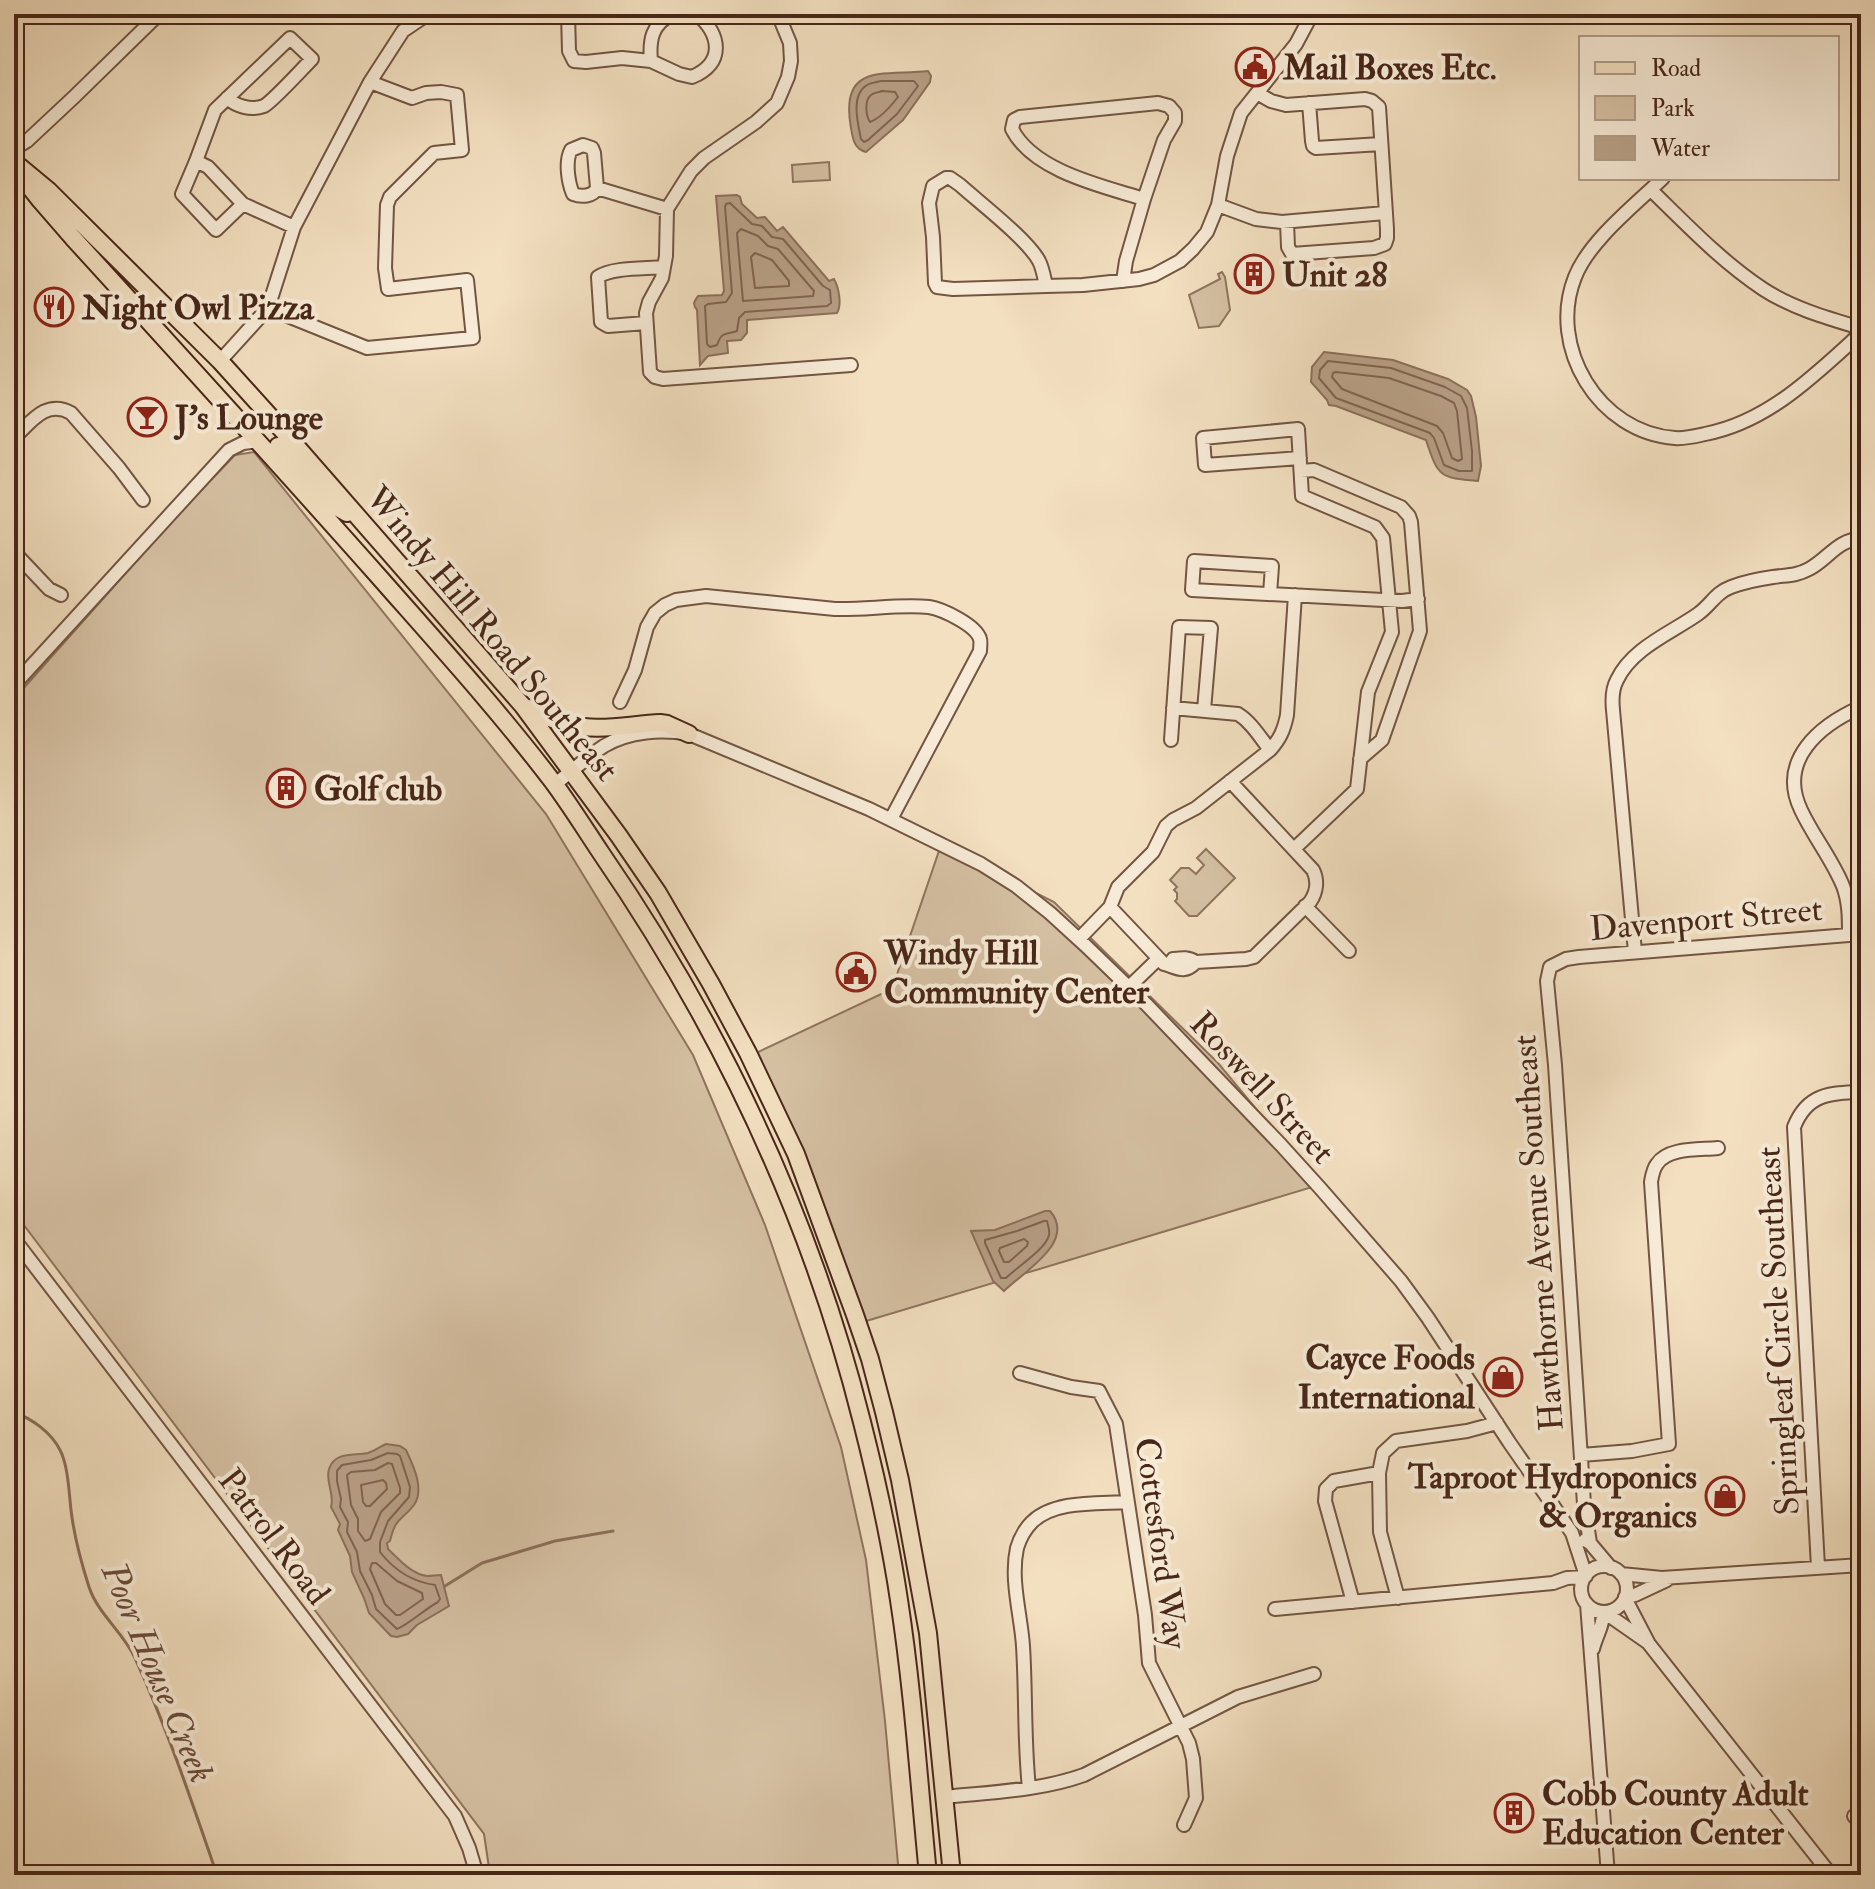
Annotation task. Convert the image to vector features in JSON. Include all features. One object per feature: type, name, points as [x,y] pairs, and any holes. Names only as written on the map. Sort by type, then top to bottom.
[{"type":"main road","name":"Windy Hill Road Southeast","points":[[14,164],[49,191],[220,361],[523,706],[658,893],[719,998],[796,1154],[870,1359],[900,1480],[928,1633],[952,1875]]},
{"type":"main road","name":"Windy Hill Road Southeast","points":[[14,164],[40,200],[259,441],[472,683],[555,784],[642,912],[703,1017],[776,1169],[825,1299],[861,1418],[895,1570],[912,1702],[928,1875]]},
{"type":"main road","points":[[259,441],[275,445],[328,502],[365,525]]},
{"type":"main road","points":[[523,706],[574,726],[601,728],[660,723],[689,734]]},
{"type":"street","points":[[14,149],[27,141],[159,14]]},
{"type":"street","points":[[220,361],[268,308],[294,227],[370,82],[403,31],[428,14]]},
{"type":"street","points":[[568,14],[569,51],[574,61],[630,58],[651,61],[692,77],[712,64],[717,52],[714,38],[697,14]]},
{"type":"street","points":[[651,61],[652,32],[662,19],[672,14]]},
{"type":"street","points":[[778,14],[790,43],[791,61],[777,103],[697,164],[667,209],[662,278],[647,307],[650,372],[659,379],[851,365]]},
{"type":"street","points":[[1046,286],[1037,257],[960,185],[950,178],[933,186],[929,203],[937,287],[953,289],[1083,285],[1154,275],[1180,261],[1207,232],[1218,205],[1235,125],[1267,78],[1296,44],[1312,14]]},
{"type":"street","points":[[1853,14],[1861,24]]},
{"type":"street","points":[[227,98],[235,106],[253,108],[264,105],[312,59],[290,38],[227,98],[215,110],[182,194],[216,230],[243,204]]},
{"type":"street","points":[[268,308],[367,348],[473,338],[467,280],[388,289],[385,268],[387,205],[390,197],[434,153],[462,150],[457,95],[426,93],[412,98],[370,82]]},
{"type":"street","points":[[1257,93],[1286,105],[1365,99],[1379,107],[1385,244],[1374,248],[1292,254],[1288,247],[1287,222]]},
{"type":"street","points":[[1123,281],[1144,199],[1164,140],[1175,121],[1175,113],[1169,106],[1158,103],[1014,120],[1014,134],[1046,164],[1069,175],[1144,199]]},
{"type":"street","points":[[1309,103],[1312,141],[1316,148],[1381,144]]},
{"type":"street","points":[[196,161],[208,167],[243,204],[294,227]]},
{"type":"street","points":[[1651,190],[1725,262],[1765,291],[1817,316],[1861,330],[1805,383],[1777,404],[1750,419],[1708,434],[1676,439],[1641,430],[1613,414],[1580,374],[1571,349],[1566,321],[1569,294],[1576,273],[1596,244],[1661,180]]},
{"type":"street","points":[[597,188],[667,209]]},
{"type":"street","points":[[1218,205],[1256,219],[1287,222],[1385,213]]},
{"type":"street","points":[[646,323],[608,326],[601,322],[598,277],[602,273],[664,267]]},
{"type":"street","points":[[14,438],[44,410],[63,408],[71,413],[119,468],[143,500]]},
{"type":"street","points":[[1294,849],[1357,789],[1368,692],[1392,632],[1383,538],[1375,527],[1302,496],[1301,471],[1298,429],[1203,438],[1205,465],[1300,458]]},
{"type":"street","points":[[14,685],[229,450],[243,443],[259,441]]},
{"type":"street","points":[[1301,471],[1314,470],[1401,507],[1411,522],[1420,631],[1382,740],[1360,759]]},
{"type":"street","points":[[1635,952],[1613,710],[1612,694],[1617,679],[1629,662],[1704,610],[1720,591],[1750,581],[1791,576],[1811,568],[1850,539],[1861,539]]},
{"type":"street","points":[[14,552],[49,589],[61,595]]},
{"type":"street","points":[[1270,594],[1272,566],[1194,561],[1192,590],[1402,601],[1418,599]]},
{"type":"street","points":[[1079,939],[1110,907],[1118,887],[1153,852],[1166,826],[1196,808],[1270,750],[1282,734],[1287,715],[1295,595]]},
{"type":"street","points":[[620,702],[635,670],[647,627],[655,613],[676,600],[706,596],[835,609],[937,609],[974,629],[980,637],[980,651],[891,819]]},
{"type":"street","points":[[1171,740],[1179,627],[1211,628],[1204,710]]},
{"type":"street","points":[[1855,934],[1842,884],[1800,808],[1795,793],[1795,777],[1798,761],[1808,744],[1832,722],[1861,707]]},
{"type":"street","points":[[1173,708],[1232,712],[1242,716],[1270,750]]},
{"type":"street","name":"Roswell Street","points":[[555,784],[603,747],[619,739],[654,732],[689,734],[891,819],[981,864],[1016,886],[1050,913],[1129,987],[1281,1145],[1381,1257],[1428,1318],[1569,1529],[1585,1577]]},
{"type":"street","points":[[1129,987],[1173,959],[1189,958],[1196,962],[1254,957],[1315,893],[1315,874],[1230,781]]},
{"type":"street","points":[[1305,906],[1349,951]]},
{"type":"street","points":[[1110,907],[1164,962]]},
{"type":"street","name":"Davenport Street","points":[[1557,962],[1579,957],[1855,934]]},
{"type":"street","name":"Hawthorne Avenue Southeast","points":[[1557,962],[1550,967],[1547,981],[1584,1504],[1590,1543]]},
{"type":"street","name":"Springleaf Circle Southeast","points":[[1818,1567],[1794,1127],[1798,1116],[1817,1098],[1832,1093],[1861,1092]]},
{"type":"street","points":[[1581,1455],[1669,1444],[1651,1182],[1654,1169],[1664,1157],[1677,1152],[1718,1148]]},
{"type":"street","name":"Patrol Road","points":[[14,1239],[455,1816],[477,1875]]},
{"type":"street","name":"Cottesford Way","points":[[1020,1373],[1099,1391],[1116,1424],[1145,1615],[1149,1663],[1189,1743],[1196,1798],[1184,1825]]},
{"type":"street","points":[[1398,1598],[1380,1532],[1379,1473],[1383,1453],[1396,1441],[1467,1431],[1497,1423]]},
{"type":"street","points":[[1353,1602],[1325,1501],[1326,1489],[1334,1481],[1379,1473]]},
{"type":"street","points":[[1029,1788],[1023,1647],[1015,1578],[1021,1535],[1039,1516],[1053,1511],[1127,1502]]},
{"type":"street","points":[[1569,1529],[1584,1504]]},
{"type":"street","name":"Roswell Street","points":[[1569,1529],[1590,1543],[1616,1571]]},
{"type":"street","points":[[1608,1875],[1581,1588],[1585,1577],[1599,1567],[1648,1578],[1861,1565]]},
{"type":"street","points":[[1616,1571],[1626,1584],[1625,1597],[1649,1644],[1831,1875]]},
{"type":"street","points":[[1275,1609],[1553,1583],[1585,1577]]},
{"type":"street","points":[[1553,1583],[1603,1612],[1614,1609],[1625,1597],[1674,1577]]},
{"type":"street","points":[[1603,1612],[1649,1644]]},
{"type":"street","points":[[1590,1664],[1603,1612]]},
{"type":"street","points":[[944,1797],[1062,1783],[1084,1775],[1238,1697],[1314,1674]]},
{"type":"street","points":[[1861,1810],[1854,1816],[1861,1824]]},
{"type":"green space","points":[[829,162],[830,180],[793,182],[792,165]]},
{"type":"green space","points":[[1222,272],[1230,310],[1219,326],[1199,328],[1189,295],[1220,279],[1218,274]]},
{"type":"green space","points":[[254,452],[546,814],[693,1055],[765,1225],[841,1447],[866,1560],[899,1875],[490,1875],[484,1834],[14,1212],[14,699],[180,512],[235,455]]},
{"type":"green space","points":[[941,845],[1054,902],[1218,1063],[1319,1185],[863,1322],[810,1169],[756,1053],[892,989]]},
{"type":"green space","points":[[1206,849],[1235,878],[1197,916],[1189,916],[1175,901],[1177,893],[1174,890],[1177,887],[1170,880],[1181,868],[1189,868],[1196,874],[1204,865],[1197,858]]},
{"type":"water","points":[[928,71],[930,82],[903,120],[866,152],[859,149],[852,136],[849,107],[858,82],[881,74]]},
{"type":"water","points":[[737,195],[757,218],[765,217],[777,231],[783,227],[829,281],[834,279],[839,310],[837,313],[747,320],[747,333],[741,340],[727,341],[728,353],[708,356],[700,365],[695,301],[698,296],[722,295],[724,291],[716,196]]},
{"type":"water","points":[[1324,352],[1393,360],[1448,379],[1467,390],[1476,417],[1481,466],[1478,481],[1456,479],[1442,473],[1426,440],[1329,405],[1311,382],[1312,367]]},
{"type":"water","points":[[1050,1211],[1057,1223],[1057,1234],[1052,1245],[1034,1266],[1004,1291],[993,1281],[971,1231],[995,1230]]},
{"type":"water","points":[[386,1444],[406,1450],[417,1477],[418,1492],[414,1505],[394,1527],[387,1543],[388,1549],[416,1572],[427,1576],[441,1575],[449,1606],[408,1634],[397,1637],[391,1636],[369,1613],[338,1530],[340,1524],[331,1507],[328,1479],[329,1469],[336,1459],[368,1453]]},
{"type":"waterway","name":"Poor House Creek","points":[[14,1412],[28,1418],[52,1437],[63,1456],[72,1520],[89,1587],[98,1606],[135,1658],[147,1684],[217,1875]]},
{"type":"waterway","points":[[445,1586],[482,1563],[555,1541],[613,1531]]},
{"type":"place","name":"Mail Boxes Etc.","points":[[1255,67]]},
{"type":"place","name":"Unit 28","points":[[1254,274]]},
{"type":"place","name":"Night Owl Pizza","points":[[54,307]]},
{"type":"place","name":"J's Lounge","points":[[147,417]]},
{"type":"place","name":"Golf club","points":[[286,788]]},
{"type":"place","name":"Windy Hill Community Center","points":[[856,972]]},
{"type":"place","name":"Cayce Foods International","points":[[1503,1377]]},
{"type":"place","name":"Taproot Hydroponics & Organics","points":[[1725,1496]]},
{"type":"place","name":"Cobb County Adult Education Center","points":[[1514,1813]]}]
